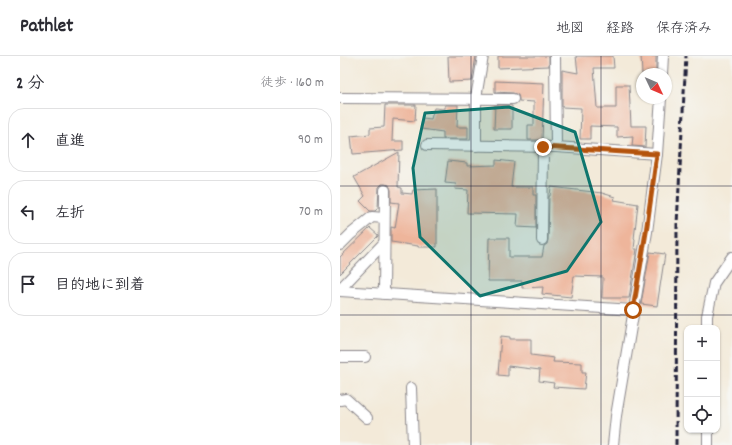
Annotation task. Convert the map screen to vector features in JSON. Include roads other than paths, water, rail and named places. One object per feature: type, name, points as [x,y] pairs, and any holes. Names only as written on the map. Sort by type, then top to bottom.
[{"type":"street","points":[[476,146],[476,98],[483,56]]},
{"type":"street","points":[[555,56],[556,147]]},
{"type":"street","points":[[662,68],[663,56]]},
{"type":"street","points":[[340,98],[514,99]]},
{"type":"street","points":[[613,445],[616,416],[657,154],[661,104]]},
{"type":"street","points":[[427,145],[556,147],[657,154]]},
{"type":"street","points":[[542,240],[543,147]]},
{"type":"street","points":[[384,294],[385,190]]},
{"type":"street","points":[[340,245],[372,217],[384,218]]},
{"type":"street","points":[[340,290],[384,243]]},
{"type":"street","points":[[707,325],[707,316],[714,283],[732,257]]},
{"type":"street","points":[[340,290],[633,310]]},
{"type":"street","points":[[340,357],[366,357]]},
{"type":"street","points":[[411,388],[413,445]]},
{"type":"street","points":[[340,400],[346,399],[367,418]]},
{"type":"street","points":[[708,433],[708,445]]},
{"type":"railway","points":[[676,445],[677,224],[686,56]]}]
